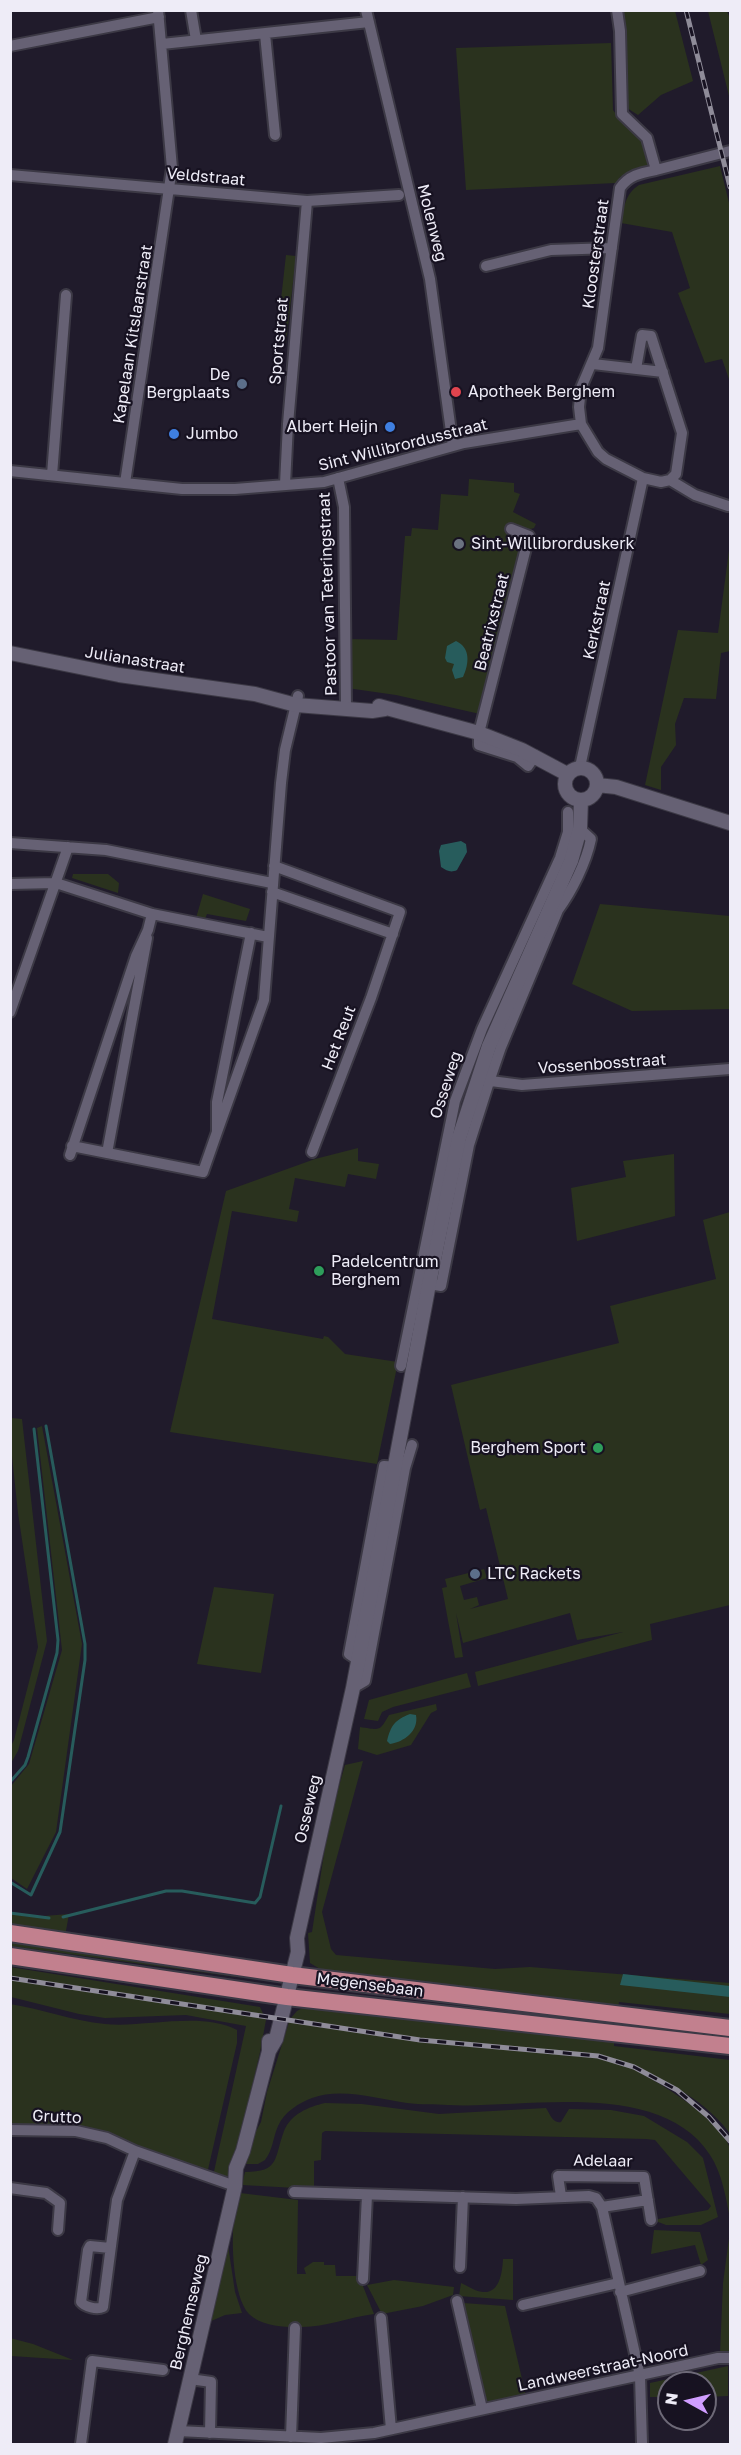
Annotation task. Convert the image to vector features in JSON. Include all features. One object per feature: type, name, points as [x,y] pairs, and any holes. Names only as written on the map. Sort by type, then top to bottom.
[{"type":"main road","name":"Megensebaan","points":[[10,1933],[288,1974],[730,2028]]},
{"type":"main road","name":"Megensebaan","points":[[10,1956],[283,1996],[730,2046]]},
{"type":"street","points":[[191,10],[196,40]]},
{"type":"street","name":"Molenweg","points":[[366,10],[430,279],[453,446]]},
{"type":"street","points":[[617,10],[620,31],[622,114],[647,138],[656,170]]},
{"type":"street","points":[[10,46],[158,14]]},
{"type":"street","name":"Kapelaan Kitslaarstraat","points":[[125,483],[172,168],[158,14]]},
{"type":"street","points":[[162,44],[369,22]]},
{"type":"street","points":[[265,34],[275,135]]},
{"type":"street","name":"Kloosterstraat","points":[[581,424],[579,407],[581,388],[598,348],[620,188],[636,174],[730,151]]},
{"type":"street","name":"Veldstraat","points":[[10,175],[307,201],[399,195]]},
{"type":"street","name":"Sportstraat","points":[[285,484],[307,201]]},
{"type":"street","points":[[486,266],[551,250],[612,248]]},
{"type":"street","points":[[52,475],[66,295]]},
{"type":"street","points":[[581,424],[598,452],[606,459],[643,478],[661,482],[670,480],[676,474],[683,440],[651,336],[642,335],[636,369]]},
{"type":"street","points":[[593,364],[663,372]]},
{"type":"street","name":"Sint Willibrordusstraat","points":[[10,471],[182,489],[228,489],[324,482],[453,446],[510,434],[581,424]]},
{"type":"street","name":"Pastoor van Teteringstraat","points":[[338,478],[344,507],[346,705]]},
{"type":"street","name":"Kerkstraat","points":[[580,767],[643,478]]},
{"type":"street","points":[[670,480],[695,495],[728,506]]},
{"type":"street","name":"Beatrixstraat","points":[[479,734],[529,536],[511,529]]},
{"type":"street","name":"Julianastraat","points":[[10,653],[119,675],[297,701],[346,705],[372,711],[386,709],[479,734],[535,756],[567,774]]},
{"type":"street","points":[[148,930],[136,956],[71,1150],[107,1153],[203,1172],[264,999],[285,750],[297,701]]},
{"type":"street","points":[[580,767],[593,772],[597,785],[591,797],[581,801],[572,798],[565,790],[567,774],[580,767]]},
{"type":"street","points":[[597,785],[616,787],[730,823]]},
{"type":"street","name":"Osseweg","points":[[353,1688],[365,1681],[400,1467],[410,1353],[455,1101],[482,1029],[580,829],[581,801]]},
{"type":"street","name":"Osseweg","points":[[401,1366],[410,1353],[435,1285],[449,1218],[459,1138],[571,845],[568,812]]},
{"type":"street","name":"Osseweg","points":[[483,1080],[501,1047],[535,969],[537,957],[589,849],[591,839],[580,829]]},
{"type":"street","points":[[10,843],[106,850],[272,887],[393,934]]},
{"type":"street","points":[[10,1012],[68,848]]},
{"type":"street","name":"Het Reut","points":[[274,867],[400,912],[312,1152]]},
{"type":"street","points":[[10,884],[56,883],[152,914],[268,937]]},
{"type":"street","points":[[107,1153],[152,914]]},
{"type":"street","points":[[217,1132],[217,1102],[251,933]]},
{"type":"street","name":"Vossenbosstraat","points":[[483,1080],[522,1085],[730,1069]]},
{"type":"street","name":"Osseweg","points":[[283,1996],[290,1949],[297,1938],[353,1688],[375,1544],[400,1467],[412,1445]]},
{"type":"street","name":"Berghemseweg","points":[[177,2438],[235,2186],[242,2173],[243,2151],[269,2050],[276,2039],[283,1996]]},
{"type":"street","name":"Grutto","points":[[10,2130],[76,2131],[107,2138],[135,2151],[235,2186]]},
{"type":"street","points":[[110,2248],[90,2246],[88,2250],[81,2302],[84,2305],[103,2307],[117,2200],[135,2151]]},
{"type":"street","name":"Adelaar","points":[[561,2196],[558,2176],[644,2177],[651,2220]]},
{"type":"street","points":[[10,2188],[46,2193],[60,2203],[58,2230]]},
{"type":"street","points":[[294,2192],[516,2199],[561,2196],[596,2198],[602,2207],[640,2376],[642,2445]]},
{"type":"street","points":[[363,2279],[367,2195]]},
{"type":"street","points":[[460,2267],[463,2197]]},
{"type":"street","points":[[602,2207],[648,2200]]},
{"type":"street","points":[[523,2305],[700,2271]]},
{"type":"street","points":[[457,2301],[482,2409]]},
{"type":"street","points":[[381,2318],[392,2429]]},
{"type":"street","points":[[286,2440],[295,2328]]},
{"type":"street","name":"Landweerstraat-Noord","points":[[177,2438],[210,2433],[286,2440],[374,2439],[392,2429],[718,2358],[730,2358]]},
{"type":"street","name":"Berghemseweg","points":[[81,2445],[92,2361],[163,2370]]},
{"type":"street","points":[[190,2379],[211,2382],[210,2433]]},
{"type":"shaded area","points":[[620,11],[675,11],[693,81],[661,95],[638,115],[627,108],[626,103]]},
{"type":"shaded area","points":[[708,11],[727,11],[730,19],[730,100]]},
{"type":"shaded area","points":[[611,43],[613,110],[622,122],[642,135],[657,166],[620,177],[616,183],[466,190],[456,48]]},
{"type":"shaded area","points":[[720,166],[730,207],[730,382],[722,359],[705,363],[678,293],[690,288],[672,232],[621,223],[628,197],[639,185]]},
{"type":"shaded area","points":[[286,255],[296,256],[286,344],[276,344]]},
{"type":"shaded area","points":[[469,479],[514,483],[514,492],[520,494],[513,512],[536,524],[534,528],[527,530],[511,526],[509,536],[521,541],[480,714],[396,695],[347,688],[346,639],[397,640],[405,536],[411,536],[412,528],[438,530],[441,494],[468,496]]},
{"type":"shaded area","points":[[730,543],[730,651],[721,653],[716,699],[684,698],[675,724],[676,745],[661,767],[661,790],[645,785],[678,630],[718,633]]},
{"type":"shaded area","points":[[456,641],[466,652],[467,667],[463,677],[455,679],[452,670],[454,664],[447,662],[445,658],[447,646]]},
{"type":"shaded area","points":[[461,841],[466,844],[467,852],[457,870],[449,871],[441,867],[439,851],[441,845]]},
{"type":"shaded area","points":[[73,874],[108,874],[119,883],[118,893],[72,878]]},
{"type":"shaded area","points":[[203,894],[250,909],[246,921],[207,914],[205,919],[196,918]]},
{"type":"shaded area","points":[[600,904],[730,916],[730,1009],[632,1011],[572,984]]},
{"type":"shaded area","points":[[358,1148],[358,1161],[379,1164],[376,1179],[348,1174],[345,1187],[295,1178],[289,1209],[299,1211],[297,1222],[232,1211],[212,1319],[323,1339],[324,1336],[328,1337],[345,1354],[398,1362],[377,1464],[170,1432],[226,1191],[315,1159]]},
{"type":"shaded area","points":[[674,1154],[675,1216],[577,1241],[571,1188],[626,1177],[623,1161]]},
{"type":"shaded area","name":"Berghem Sport","points":[[730,1212],[730,1605],[650,1624],[652,1640],[478,1686],[475,1672],[623,1632],[577,1640],[570,1613],[463,1643],[456,1613],[463,1657],[455,1658],[442,1588],[447,1587],[445,1579],[484,1569],[487,1578],[460,1586],[464,1600],[477,1597],[479,1605],[470,1609],[508,1599],[486,1508],[480,1510],[451,1385],[619,1343],[610,1306],[716,1279],[703,1220]]},
{"type":"shaded area","points":[[11,1418],[22,1419],[47,1641],[18,1751],[11,1763],[11,1746],[38,1647],[18,1513],[11,1447]]},
{"type":"shaded area","points":[[42,1426],[82,1644],[56,1832],[27,1889],[11,1878],[11,1786],[29,1764],[62,1650],[37,1428]]},
{"type":"shaded area","points":[[214,1587],[274,1594],[261,1673],[197,1664]]},
{"type":"shaded area","points":[[467,1673],[471,1687],[393,1707],[382,1712],[378,1721],[364,1719],[369,1700]]},
{"type":"shaded area","points":[[436,1704],[437,1710],[431,1713],[411,1745],[377,1755],[358,1749],[360,1727],[379,1728],[389,1715]]},
{"type":"shaded area","points":[[410,1714],[416,1715],[413,1731],[400,1741],[390,1744],[387,1741],[392,1727],[401,1718]]},
{"type":"shaded area","points":[[363,1761],[322,1912],[331,1949],[336,1955],[495,1969],[530,1967],[730,1983],[730,2014],[619,2002],[618,2009],[489,1995],[463,1987],[320,1969],[310,1963],[308,1933],[312,1932],[329,1821],[345,1765]]},
{"type":"shaded area","points":[[11,1914],[31,1917],[69,1914],[64,1942],[259,1968],[254,1978],[236,1977],[11,1946]]},
{"type":"shaded area","points":[[10,1967],[260,2007],[266,2020],[234,2167],[228,2181],[213,2176],[246,2026],[186,2015],[105,2018],[11,1997]]},
{"type":"shaded area","points":[[623,1974],[730,1986],[730,1997],[620,1985]]},
{"type":"shaded area","points":[[10,2004],[105,2024],[190,2021],[223,2024],[237,2030],[237,2043],[207,2174],[103,2134],[11,2126]]},
{"type":"shaded area","points":[[306,2006],[614,2041],[614,2046],[730,2060],[730,2134],[714,2115],[693,2098],[669,2084],[646,2076],[707,2118],[726,2139],[732,2164],[730,2219],[721,2178],[714,2162],[688,2131],[659,2115],[625,2106],[552,2102],[479,2105],[423,2104],[347,2094],[323,2095],[312,2098],[288,2112],[278,2126],[270,2152],[265,2160],[258,2164],[246,2164],[250,2142],[261,2122],[267,2092],[290,2019]]},
{"type":"shaded area","points":[[325,2103],[362,2104],[439,2114],[546,2108],[556,2122],[561,2122],[569,2109],[611,2110],[644,2116],[687,2142],[703,2158],[718,2217],[701,2225],[666,2225],[653,2220],[708,2210],[711,2206],[655,2140],[646,2139],[325,2131],[322,2133],[321,2160],[314,2161],[314,2189],[242,2185],[245,2172],[264,2169],[274,2162],[284,2131],[291,2120],[306,2109]]},
{"type":"shaded area","points":[[240,2193],[298,2200],[297,2274],[306,2274],[304,2268],[313,2262],[324,2262],[324,2265],[335,2265],[336,2276],[359,2276],[374,2314],[311,2327],[296,2327],[267,2324],[249,2314],[239,2295],[234,2269],[234,2220]]},
{"type":"shaded area","points":[[654,2230],[700,2232],[708,2260],[701,2265],[695,2245],[651,2254]]},
{"type":"shaded area","points":[[730,2231],[730,2351],[720,2353],[723,2283]]},
{"type":"shaded area","points":[[228,2245],[235,2292],[242,2313],[225,2315],[209,2322]]},
{"type":"shaded area","points":[[503,2259],[513,2259],[513,2300],[459,2296],[461,2283],[483,2292],[494,2289],[500,2279]]},
{"type":"shaded area","points":[[394,2280],[454,2287],[453,2295],[423,2306],[382,2314],[367,2285]]},
{"type":"shaded area","points":[[463,2303],[505,2306],[526,2396],[483,2405]]},
{"type":"shaded area","points":[[10,2338],[33,2344],[73,2360],[11,2356]]},
{"type":"shaded area","points":[[728,2366],[728,2396],[717,2396],[717,2371],[705,2371]]},
{"type":"shaded area","points":[[657,2381],[657,2397],[650,2397],[650,2383]]},
{"type":"waterway","points":[[10,1882],[31,1895],[60,1832],[85,1660],[85,1644],[46,1426]]},
{"type":"waterway","points":[[10,1782],[25,1765],[28,1757],[57,1653],[58,1640],[34,1429]]},
{"type":"waterway","points":[[63,1917],[166,1891],[182,1891],[255,1903],[260,1897],[281,1806]]},
{"type":"waterway","points":[[10,1913],[49,1918]]},
{"type":"railway","points":[[686,10],[730,187]]},
{"type":"railway","points":[[10,1978],[420,2040],[598,2056],[634,2067],[677,2090],[709,2117],[730,2141]]},
{"type":"place","name":"De Bergplaats","points":[[242,384]]},
{"type":"place","name":"Apotheek Berghem","points":[[456,392]]},
{"type":"place","name":"Albert Heijn","points":[[390,427]]},
{"type":"place","name":"Jumbo","points":[[174,434]]},
{"type":"place","name":"Sint-Willibrorduskerk","points":[[459,544]]},
{"type":"place","name":"Padelcentrum Berghem","points":[[319,1271]]},
{"type":"place","name":"Berghem Sport","points":[[598,1448]]},
{"type":"place","name":"LTC Rackets","points":[[475,1574]]}]
